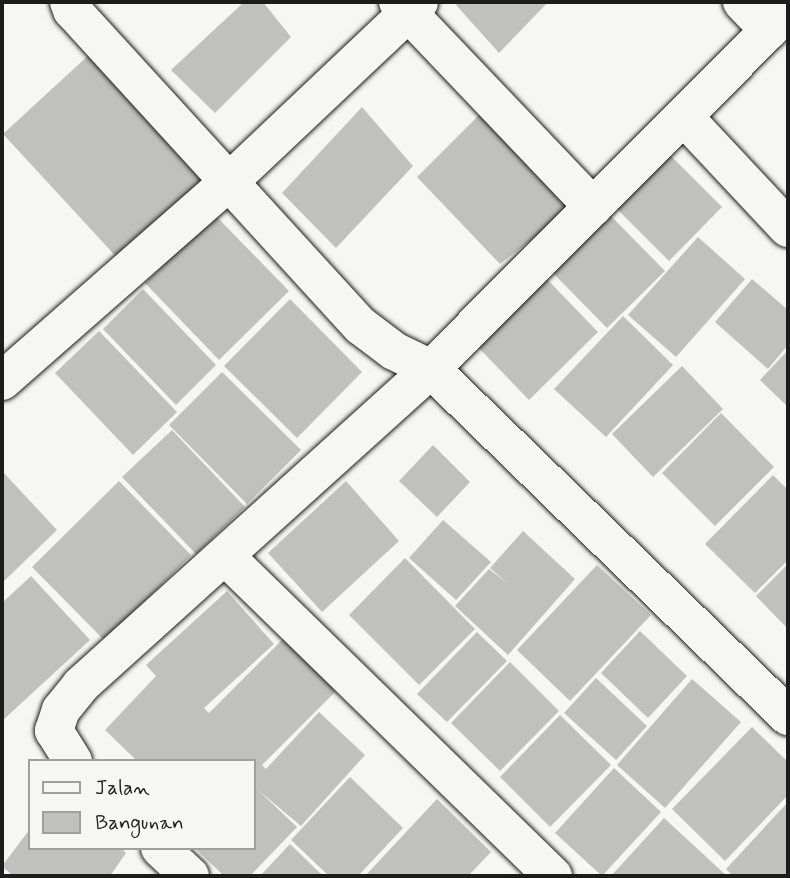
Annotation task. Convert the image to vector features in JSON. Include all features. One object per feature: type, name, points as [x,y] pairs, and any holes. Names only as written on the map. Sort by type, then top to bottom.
[{"type":"street","points":[[69,2],[72,10],[361,326],[394,351],[431,369],[788,716]]},
{"type":"street","points":[[72,759],[54,731],[61,710],[80,685],[226,557],[431,369],[779,20],[742,2]]},
{"type":"street","points":[[2,382],[230,181],[408,5],[593,207]]},
{"type":"street","points":[[684,117],[788,228]]},
{"type":"street","points":[[226,557],[553,876]]},
{"type":"street","points":[[162,850],[190,876]]},
{"type":"building","points":[[244,2],[263,2],[291,37],[215,113],[171,70]]},
{"type":"building","points":[[459,2],[548,2],[499,53],[456,5]]},
{"type":"building","points":[[92,52],[211,181],[122,263],[3,134]]},
{"type":"building","points":[[362,107],[413,166],[336,248],[282,193]]},
{"type":"building","points":[[484,110],[570,210],[500,264],[417,177]]},
{"type":"building","points":[[669,154],[722,207],[669,261],[616,208]]},
{"type":"building","points":[[607,212],[665,271],[607,328],[549,269]]},
{"type":"building","points":[[215,215],[289,291],[219,360],[145,283]]},
{"type":"building","points":[[698,237],[745,279],[676,357],[628,315]]},
{"type":"building","points":[[540,272],[598,332],[529,400],[471,340]]},
{"type":"building","points":[[752,279],[788,310],[788,345],[768,369],[715,322]]},
{"type":"building","points":[[143,289],[216,365],[176,405],[103,329]]},
{"type":"building","points":[[290,299],[362,372],[297,438],[224,366]]},
{"type":"building","points":[[623,316],[673,365],[606,437],[554,389]]},
{"type":"building","points":[[99,331],[177,412],[133,455],[55,373]]},
{"type":"building","points":[[788,350],[788,407],[760,380]]},
{"type":"building","points":[[682,366],[723,409],[653,477],[612,434]]},
{"type":"building","points":[[222,372],[301,450],[247,504],[169,425]]},
{"type":"building","points":[[721,413],[774,467],[715,526],[662,473]]},
{"type":"building","points":[[172,430],[245,507],[196,554],[122,477]]},
{"type":"building","points":[[433,445],[470,482],[437,517],[399,481]]},
{"type":"building","points":[[2,471],[57,530],[2,583]]},
{"type":"building","points":[[773,475],[788,490],[788,560],[755,593],[705,544]]},
{"type":"building","points":[[119,481],[191,555],[105,641],[32,567]]},
{"type":"building","points":[[346,481],[399,541],[322,612],[268,553]]},
{"type":"building","points":[[443,520],[491,562],[456,600],[409,558]]},
{"type":"building","points":[[523,531],[575,579],[508,655],[455,606],[489,569],[508,584],[490,568]]},
{"type":"building","points":[[405,558],[475,629],[419,685],[349,615]]},
{"type":"building","points":[[788,564],[788,629],[756,596]]},
{"type":"building","points":[[597,565],[651,615],[570,701],[517,650]]},
{"type":"building","points":[[31,576],[90,640],[2,721],[2,603]]},
{"type":"building","points":[[227,591],[274,644],[204,708],[209,713],[284,638],[336,691],[262,765],[266,769],[319,712],[365,755],[301,826],[258,790],[297,827],[250,876],[224,876],[197,850],[256,850],[256,759],[135,759],[105,730],[156,676],[146,665]]},
{"type":"building","points":[[640,631],[687,676],[648,718],[601,673]]},
{"type":"building","points":[[477,632],[507,661],[447,722],[417,694]]},
{"type":"building","points":[[510,662],[559,711],[500,771],[451,723]]},
{"type":"building","points":[[596,678],[647,726],[616,760],[564,713]]},
{"type":"building","points":[[692,679],[741,722],[665,808],[617,765]]},
{"type":"building","points":[[560,715],[611,765],[550,827],[500,777]]},
{"type":"building","points":[[752,727],[788,762],[788,795],[725,861],[672,809]]},
{"type":"building","points":[[614,768],[661,812],[602,876],[555,833]]},
{"type":"building","points":[[350,777],[403,828],[358,876],[329,876],[291,840]]},
{"type":"building","points":[[437,799],[491,852],[468,876],[365,876]]},
{"type":"building","points":[[788,802],[788,876],[733,876],[726,869]]},
{"type":"building","points":[[664,818],[715,865],[727,876],[611,876]]},
{"type":"building","points":[[28,832],[28,850],[123,850],[126,853],[110,876],[13,876],[2,866]]},
{"type":"building","points":[[290,844],[323,876],[260,876]]}]
